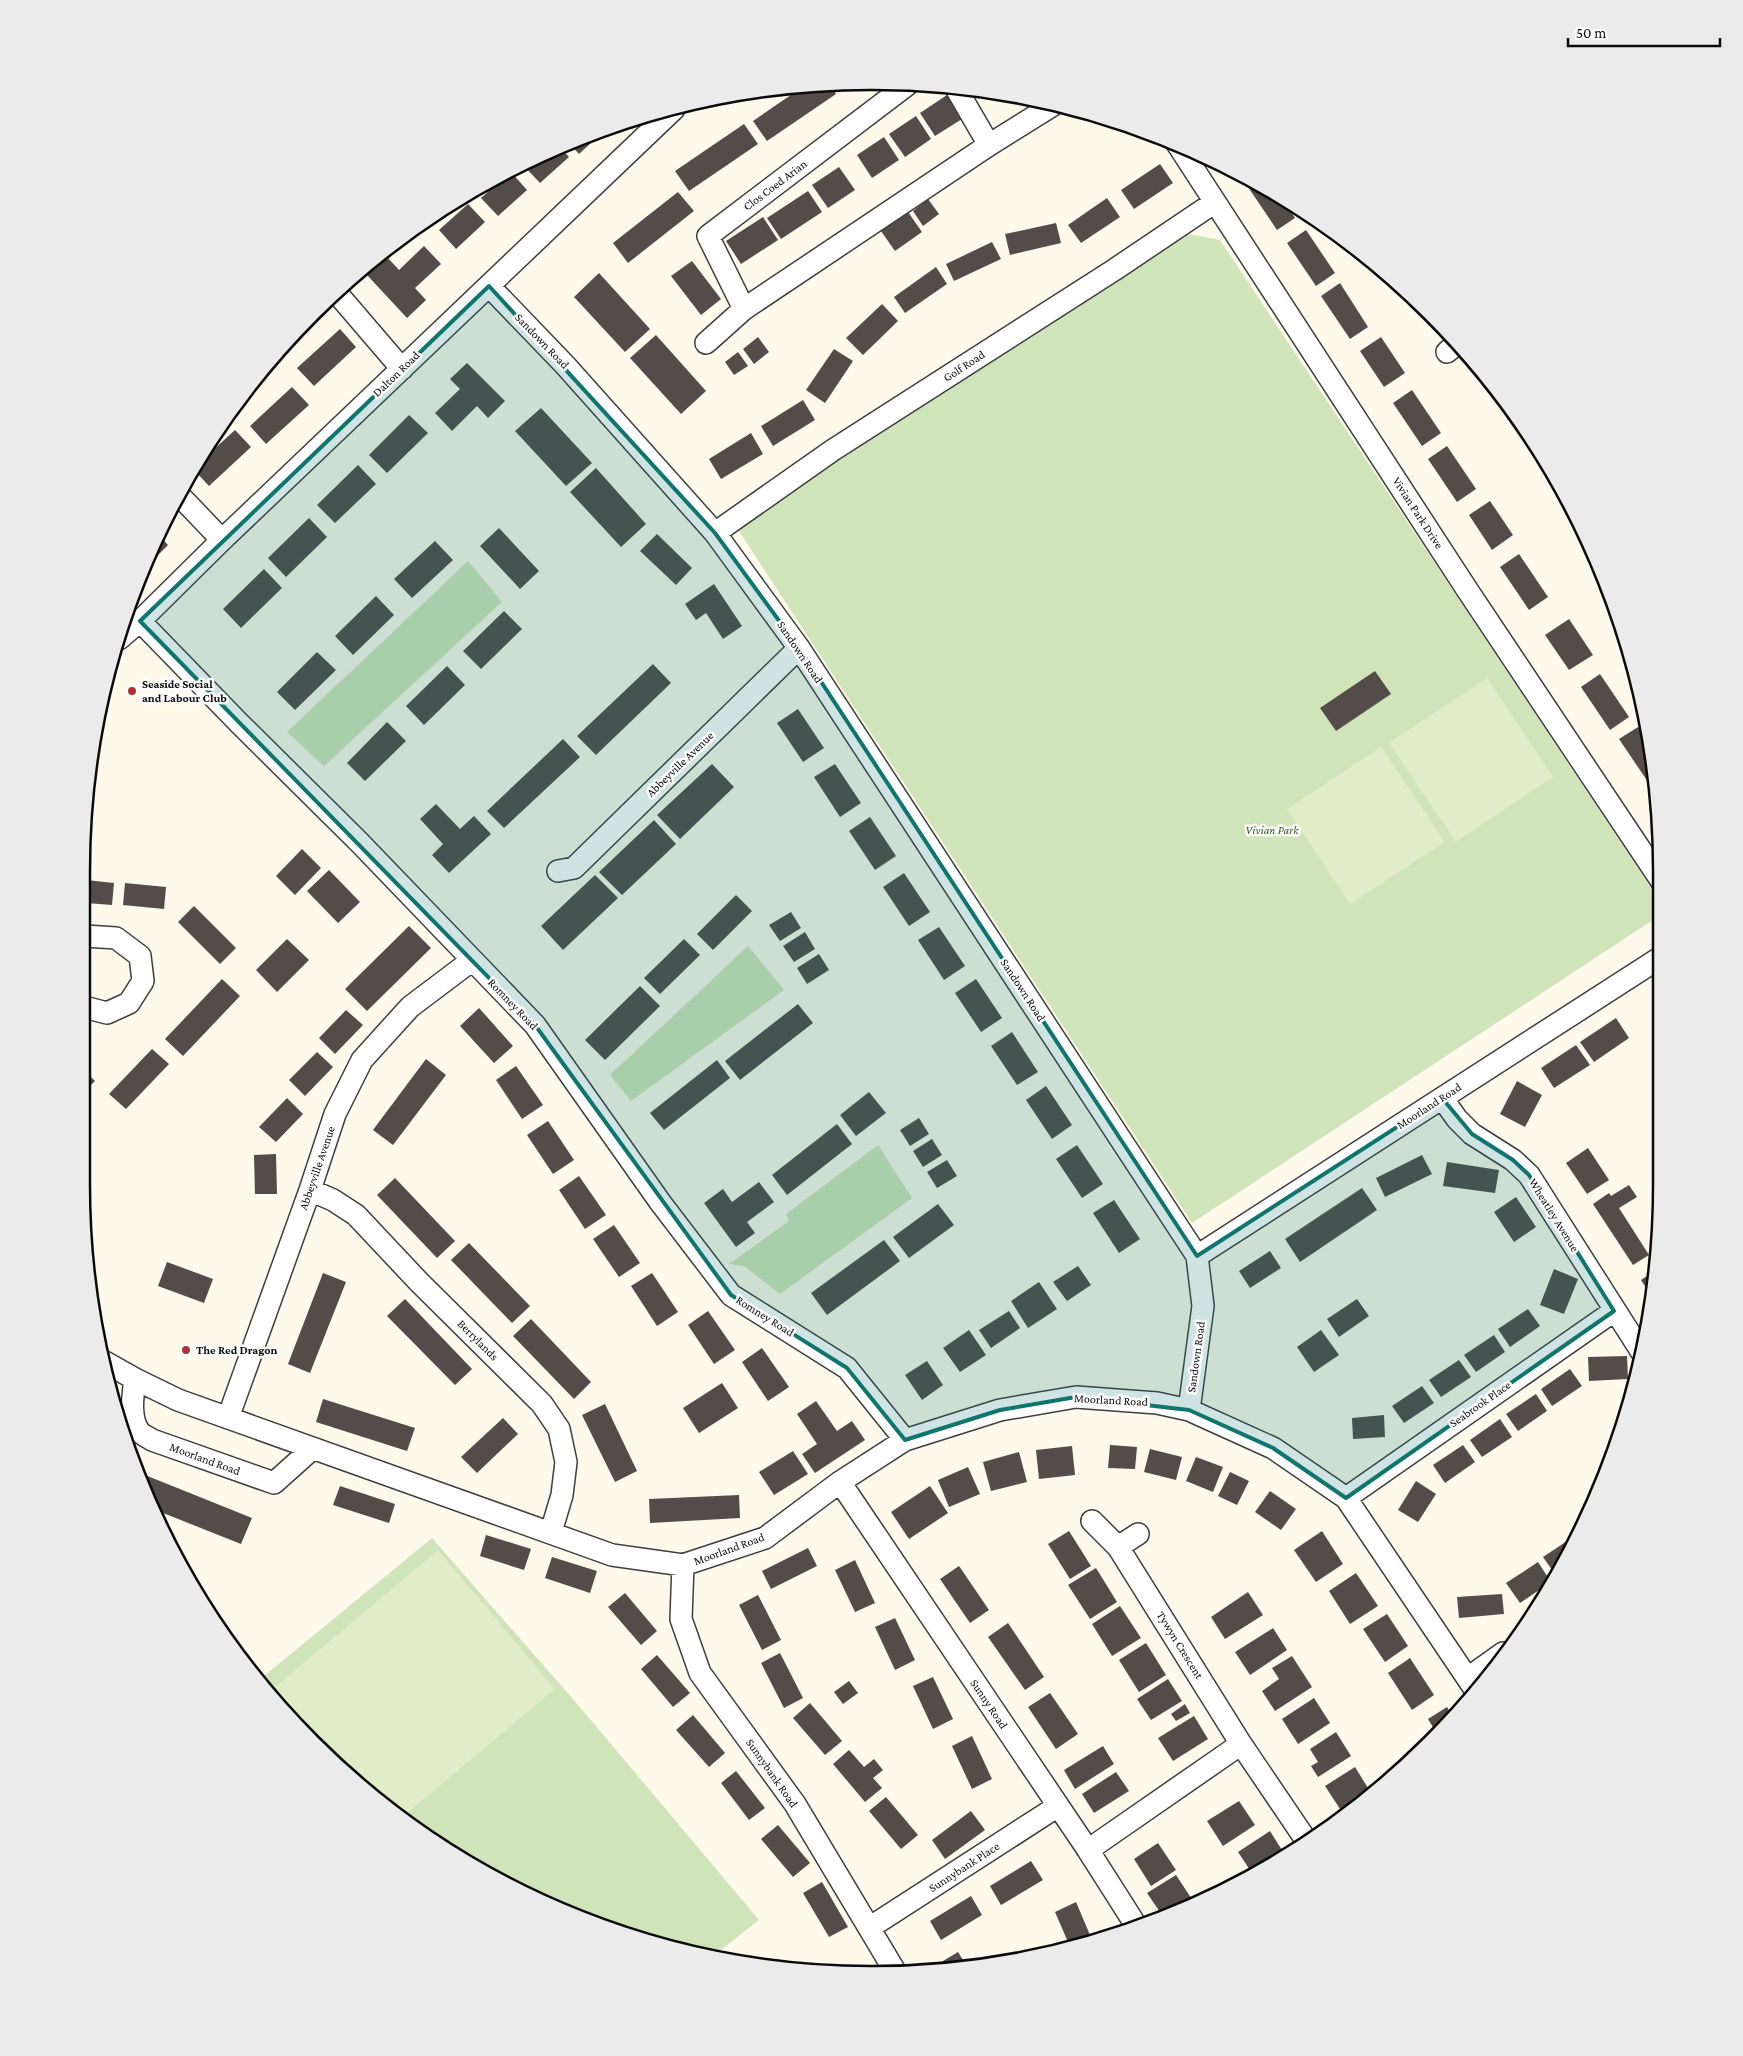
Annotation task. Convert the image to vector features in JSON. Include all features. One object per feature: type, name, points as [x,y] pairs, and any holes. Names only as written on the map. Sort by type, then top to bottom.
[{"type":"street","name":"Clos Coed Arian","points":[[744,309],[708,236],[899,91]]},
{"type":"street","points":[[960,96],[989,145]]},
{"type":"street","points":[[706,344],[744,309],[989,145],[1045,110]]},
{"type":"street","name":"Dalton Road","points":[[128,631],[666,118]]},
{"type":"street","name":"Vivian Park Drive","points":[[1185,156],[1466,588],[1653,868]]},
{"type":"street","name":"Golf Road","points":[[715,533],[834,450],[1114,270],[1215,202]]},
{"type":"street","name":"Sandown Road","points":[[489,286],[565,365],[715,533],[799,648],[1197,1256],[1203,1306],[1189,1410],[1273,1448],[1346,1498],[1472,1684]]},
{"type":"street","points":[[341,298],[402,369]]},
{"type":"street","points":[[185,500],[222,540]]},
{"type":"street","name":"Romney Road","points":[[140,621],[238,724],[359,842],[471,961],[535,1025],[660,1202],[731,1295],[847,1368],[905,1440]]},
{"type":"street","name":"Abbeyville Avenue","points":[[558,871],[574,868],[799,648]]},
{"type":"street","points":[[90,936],[116,938],[140,956],[143,981],[129,1003],[107,1013],[90,1009]]},
{"type":"street","name":"Abbeyville Avenue","points":[[228,1418],[310,1190],[335,1114],[362,1060],[410,1007],[471,961]]},
{"type":"street","name":"Moorland Road","points":[[1197,1256],[1653,962]]},
{"type":"street","name":"Wheatley Avenue","points":[[1442,1098],[1457,1119],[1472,1134],[1513,1160],[1529,1175],[1636,1345]]},
{"type":"street","name":"Berrylands","points":[[310,1190],[333,1200],[356,1215],[419,1282],[542,1404],[559,1429],[566,1462],[562,1495],[551,1532]]},
{"type":"street","name":"Seabrook Place","points":[[1346,1498],[1614,1311]]},
{"type":"street","name":"Moorland Road","points":[[112,1367],[134,1380],[178,1400],[612,1555],[683,1565],[765,1538],[840,1482],[905,1440],[1000,1410],[1076,1397],[1157,1403],[1189,1410]]},
{"type":"street","name":"Moorland Road","points":[[134,1380],[133,1403],[135,1421],[140,1432],[152,1440],[274,1483],[312,1449]]},
{"type":"street","name":"Sunny Road","points":[[840,1482],[1088,1850],[1133,1921]]},
{"type":"street","name":"Tywyn Crescent","points":[[1092,1521],[1118,1547],[1241,1744],[1303,1836]]},
{"type":"street","points":[[1118,1547],[1138,1534]]},
{"type":"street","name":"Sunnybank Road","points":[[683,1565],[681,1618],[700,1672],[795,1804],[892,1965]]},
{"type":"street","points":[[1088,1850],[1241,1744]]},
{"type":"street","name":"Sunnybank Place","points":[[870,1928],[1058,1806]]},
{"type":"highlighted area","points":[[489,286],[715,533],[799,648],[1197,1256],[1442,1098],[1472,1134],[1513,1160],[1529,1175],[1614,1311],[1346,1498],[1273,1448],[1189,1410],[1076,1397],[1000,1410],[905,1440],[847,1368],[731,1295],[535,1025],[140,621]]},
{"type":"green space","name":"Vivian Park","points":[[1188,234],[1220,240],[1653,891],[1653,920],[1192,1223],[735,525]]},
{"type":"green space","points":[[468,561],[502,602],[324,766],[287,732]]},
{"type":"green space","points":[[1487,678],[1553,777],[1456,842],[1389,743]]},
{"type":"green space","points":[[1381,747],[1445,842],[1350,904],[1287,809]]},
{"type":"green space","points":[[748,946],[784,990],[631,1101],[610,1075]]},
{"type":"green space","points":[[878,1145],[912,1198],[780,1294],[744,1266],[729,1264],[789,1221],[786,1214]]},
{"type":"green space","points":[[432,1538],[579,1706],[759,1920],[720,1951],[620,1925],[572,1907],[526,1885],[481,1861],[437,1834],[396,1805],[356,1772],[319,1737],[264,1676]]},
{"type":"green space","points":[[438,1550],[555,1689],[407,1813],[356,1772],[319,1737],[274,1688]]},
{"type":"building","points":[[834,91],[836,94],[767,141],[753,121],[791,95]]},
{"type":"building","points":[[947,95],[962,119],[935,136],[920,113]]},
{"type":"building","points":[[916,116],[931,139],[905,157],[889,134]]},
{"type":"building","points":[[744,124],[758,144],[689,191],[675,171]]},
{"type":"building","points":[[884,137],[899,160],[872,178],[857,155]]},
{"type":"building","points":[[593,141],[579,154],[574,148]]},
{"type":"building","points":[[565,152],[569,157],[540,183],[528,170]]},
{"type":"building","points":[[1160,164],[1173,183],[1134,209],[1121,190]]},
{"type":"building","points":[[839,167],[855,190],[828,208],[812,185]]},
{"type":"building","points":[[515,177],[527,190],[498,216],[481,198],[490,190]]},
{"type":"building","points":[[1249,188],[1292,214],[1295,218],[1277,230]]},
{"type":"building","points":[[808,191],[822,212],[781,239],[767,218]]},
{"type":"building","points":[[678,192],[694,211],[628,263],[613,243]]},
{"type":"building","points":[[1107,198],[1120,217],[1081,243],[1068,225]]},
{"type":"building","points":[[928,199],[939,214],[923,226],[913,211]]},
{"type":"building","points":[[468,204],[485,222],[456,249],[439,230]]},
{"type":"building","points":[[908,212],[922,232],[895,251],[881,231]]},
{"type":"building","points":[[763,217],[778,240],[741,264],[726,241]]},
{"type":"building","points":[[1056,223],[1061,243],[1010,255],[1005,234]]},
{"type":"building","points":[[1306,230],[1335,273],[1316,286],[1287,243]]},
{"type":"building","points":[[992,242],[1001,259],[954,281],[946,264]]},
{"type":"building","points":[[424,246],[441,264],[415,288],[426,300],[407,318],[367,275],[388,258],[399,270]]},
{"type":"building","points":[[692,261],[721,299],[701,315],[671,276]]},
{"type":"building","points":[[936,267],[947,284],[905,313],[894,297]]},
{"type":"building","points":[[599,273],[650,329],[625,352],[574,297]]},
{"type":"building","points":[[1340,283],[1368,327],[1350,339],[1321,296]]},
{"type":"building","points":[[882,304],[898,321],[863,355],[846,338]]},
{"type":"building","points":[[340,329],[356,347],[314,386],[297,368]]},
{"type":"building","points":[[656,335],[706,391],[681,414],[630,358]]},
{"type":"building","points":[[758,337],[769,352],[754,364],[743,349]]},
{"type":"building","points":[[1381,337],[1405,373],[1384,387],[1360,351]]},
{"type":"building","points":[[834,349],[853,361],[825,403],[806,390]]},
{"type":"building","points":[[738,352],[748,366],[734,375],[725,362]]},
{"type":"building","points":[[467,363],[505,401],[488,418],[477,406],[452,431],[435,413],[460,389],[450,379]]},
{"type":"building","points":[[292,387],[309,405],[266,444],[250,426]]},
{"type":"building","points":[[1412,390],[1441,433],[1422,446],[1393,403]]},
{"type":"building","points":[[803,400],[815,420],[773,446],[761,426]]},
{"type":"building","points":[[541,408],[592,463],[566,486],[515,431]]},
{"type":"building","points":[[409,415],[428,433],[387,473],[369,455]]},
{"type":"building","points":[[235,430],[251,447],[209,486],[199,475],[215,448]]},
{"type":"building","points":[[751,433],[763,454],[721,479],[709,459]]},
{"type":"building","points":[[1447,446],[1476,489],[1457,502],[1428,459]]},
{"type":"building","points":[[358,465],[376,484],[335,523],[317,505]]},
{"type":"building","points":[[596,468],[646,524],[621,547],[570,492]]},
{"type":"building","points":[[1490,501],[1513,535],[1492,550],[1469,515]]},
{"type":"building","points":[[309,518],[327,537],[286,577],[268,558]]},
{"type":"building","points":[[499,528],[539,571],[520,589],[480,546]]},
{"type":"building","points":[[657,534],[692,568],[676,585],[640,551]]},
{"type":"building","points":[[164,541],[168,545],[156,557]]},
{"type":"building","points":[[435,541],[453,560],[412,598],[394,579]]},
{"type":"building","points":[[1519,554],[1548,597],[1529,610],[1500,567]]},
{"type":"building","points":[[264,569],[282,588],[241,628],[223,609]]},
{"type":"building","points":[[714,584],[742,626],[723,639],[706,613],[696,620],[685,604]]},
{"type":"building","points":[[376,596],[394,615],[353,655],[335,636]]},
{"type":"building","points":[[504,611],[522,629],[481,669],[463,651]]},
{"type":"building","points":[[1569,619],[1593,655],[1569,670],[1545,635]]},
{"type":"building","points":[[317,652],[336,670],[295,710],[277,692]]},
{"type":"building","points":[[653,664],[671,683],[596,755],[577,736]]},
{"type":"building","points":[[447,666],[465,685],[424,725],[406,706]]},
{"type":"building","points":[[1375,671],[1391,694],[1336,731],[1320,708]]},
{"type":"building","points":[[1600,674],[1629,717],[1610,730],[1581,687]]},
{"type":"building","points":[[798,709],[824,748],[803,762],[777,723]]},
{"type":"building","points":[[387,722],[406,741],[365,781],[347,763]]},
{"type":"building","points":[[1638,727],[1640,729],[1647,781],[1619,739]]},
{"type":"building","points":[[563,739],[580,757],[504,828],[487,811]]},
{"type":"building","points":[[712,764],[734,787],[680,839],[657,815]]},
{"type":"building","points":[[835,764],[861,803],[840,817],[814,777]]},
{"type":"building","points":[[436,804],[460,829],[474,816],[491,834],[449,873],[432,855],[443,844],[420,819]]},
{"type":"building","points":[[870,817],[896,856],[875,870],[849,831]]},
{"type":"building","points":[[654,820],[676,844],[622,895],[599,872]]},
{"type":"building","points":[[302,849],[321,868],[295,895],[276,876]]},
{"type":"building","points":[[329,870],[360,902],[338,923],[307,891]]},
{"type":"building","points":[[904,873],[930,912],[909,926],[883,887]]},
{"type":"building","points":[[595,875],[618,898],[563,950],[541,926]]},
{"type":"building","points":[[90,880],[114,883],[112,905],[90,903]]},
{"type":"building","points":[[125,883],[166,887],[164,909],[123,905]]},
{"type":"building","points":[[736,895],[752,911],[713,950],[697,934]]},
{"type":"building","points":[[194,906],[236,948],[220,964],[178,922]]},
{"type":"building","points":[[791,912],[801,928],[780,941],[769,925]]},
{"type":"building","points":[[409,926],[431,948],[367,1011],[345,989]]},
{"type":"building","points":[[939,927],[965,966],[944,980],[918,940]]},
{"type":"building","points":[[805,932],[815,949],[794,962],[783,946]]},
{"type":"building","points":[[287,939],[309,960],[277,992],[256,970]]},
{"type":"building","points":[[684,939],[700,955],[660,994],[644,978]]},
{"type":"building","points":[[819,954],[829,970],[807,984],[797,968]]},
{"type":"building","points":[[222,979],[240,996],[183,1056],[165,1039]]},
{"type":"building","points":[[976,979],[1002,1018],[981,1032],[955,993]]},
{"type":"building","points":[[640,986],[660,1006],[605,1060],[585,1040]]},
{"type":"building","points":[[798,1004],[813,1023],[740,1080],[725,1061]]},
{"type":"building","points":[[479,1008],[513,1046],[494,1063],[460,1026]]},
{"type":"building","points":[[346,1010],[363,1025],[335,1054],[319,1038]]},
{"type":"building","points":[[1616,1018],[1629,1038],[1594,1062],[1580,1042]]},
{"type":"building","points":[[1012,1032],[1038,1072],[1017,1085],[991,1046]]},
{"type":"building","points":[[1576,1045],[1590,1065],[1554,1088],[1541,1068]]},
{"type":"building","points":[[152,1049],[169,1064],[126,1109],[109,1094]]},
{"type":"building","points":[[317,1052],[333,1067],[305,1096],[289,1080]]},
{"type":"building","points":[[426,1059],[446,1075],[393,1145],[373,1130]]},
{"type":"building","points":[[717,1060],[730,1078],[664,1130],[650,1113]]},
{"type":"building","points":[[516,1066],[543,1105],[522,1119],[496,1080]]},
{"type":"building","points":[[90,1076],[95,1081],[90,1086]]},
{"type":"building","points":[[1517,1081],[1542,1095],[1525,1127],[1500,1114]]},
{"type":"building","points":[[1046,1086],[1072,1125],[1052,1139],[1026,1100]]},
{"type":"building","points":[[869,1092],[886,1113],[856,1136],[840,1115]]},
{"type":"building","points":[[287,1098],[303,1114],[276,1142],[259,1127]]},
{"type":"building","points":[[919,1118],[929,1134],[910,1146],[900,1130]]},
{"type":"building","points":[[548,1121],[574,1160],[553,1174],[527,1135]]},
{"type":"building","points":[[837,1124],[852,1144],[787,1195],[772,1175]]},
{"type":"building","points":[[932,1139],[942,1155],[923,1167],[913,1151]]},
{"type":"building","points":[[1077,1145],[1103,1184],[1082,1198],[1056,1159]]},
{"type":"building","points":[[1588,1148],[1609,1180],[1587,1194],[1566,1163]]},
{"type":"building","points":[[276,1154],[277,1194],[255,1194],[254,1155]]},
{"type":"building","points":[[1422,1155],[1432,1174],[1385,1197],[1376,1178]]},
{"type":"building","points":[[947,1160],[957,1176],[937,1188],[927,1172]]},
{"type":"building","points":[[1447,1162],[1499,1170],[1495,1193],[1443,1186]]},
{"type":"building","points":[[579,1176],[606,1215],[585,1229],[559,1190]]},
{"type":"building","points":[[395,1178],[455,1241],[437,1258],[377,1195]]},
{"type":"building","points":[[759,1182],[774,1202],[747,1222],[755,1233],[736,1247],[704,1203],[723,1189],[732,1202]]},
{"type":"building","points":[[1629,1185],[1637,1197],[1619,1208],[1649,1255],[1633,1265],[1593,1204],[1609,1193],[1611,1196]]},
{"type":"building","points":[[1362,1188],[1377,1210],[1300,1262],[1285,1239]]},
{"type":"building","points":[[1516,1197],[1536,1227],[1514,1242],[1494,1212]]},
{"type":"building","points":[[1114,1200],[1140,1239],[1119,1253],[1093,1213]]},
{"type":"building","points":[[938,1204],[954,1225],[909,1258],[893,1237]]},
{"type":"building","points":[[614,1225],[640,1263],[619,1277],[593,1239]]},
{"type":"building","points":[[884,1240],[900,1261],[827,1315],[811,1293]]},
{"type":"building","points":[[469,1243],[530,1306],[512,1323],[451,1260]]},
{"type":"building","points":[[1270,1251],[1281,1268],[1250,1288],[1239,1271]]},
{"type":"building","points":[[167,1262],[213,1279],[204,1303],[158,1286]]},
{"type":"building","points":[[1078,1266],[1091,1285],[1067,1301],[1053,1282]]},
{"type":"building","points":[[1554,1269],[1578,1279],[1564,1314],[1540,1305]]},
{"type":"building","points":[[323,1273],[346,1282],[310,1373],[288,1364]]},
{"type":"building","points":[[652,1273],[678,1312],[657,1326],[631,1286]]},
{"type":"building","points":[[1647,1276],[1646,1288],[1641,1280]]},
{"type":"building","points":[[1039,1282],[1057,1309],[1028,1328],[1011,1301]]},
{"type":"building","points":[[405,1299],[472,1369],[455,1385],[387,1316]]},
{"type":"building","points":[[1357,1299],[1369,1316],[1339,1337],[1327,1319]]},
{"type":"building","points":[[1528,1309],[1540,1326],[1510,1347],[1498,1329]]},
{"type":"building","points":[[708,1311],[735,1350],[714,1364],[688,1325]]},
{"type":"building","points":[[1009,1311],[1020,1328],[991,1348],[979,1330]]},
{"type":"building","points":[[531,1319],[591,1382],[574,1399],[513,1336]]},
{"type":"building","points":[[969,1330],[986,1355],[960,1372],[943,1348]]},
{"type":"building","points":[[1321,1330],[1339,1355],[1314,1372],[1297,1347]]},
{"type":"building","points":[[1494,1335],[1505,1352],[1476,1372],[1464,1355]]},
{"type":"building","points":[[762,1348],[789,1387],[768,1401],[742,1362]]},
{"type":"building","points":[[1627,1356],[1628,1379],[1589,1381],[1588,1357]]},
{"type":"building","points":[[1459,1360],[1471,1377],[1441,1397],[1429,1380]]},
{"type":"building","points":[[927,1361],[943,1385],[922,1400],[905,1375]]},
{"type":"building","points":[[1570,1369],[1582,1386],[1552,1406],[1541,1389]]},
{"type":"building","points":[[722,1383],[738,1408],[699,1433],[683,1408]]},
{"type":"building","points":[[1422,1386],[1434,1403],[1404,1423],[1392,1406]]},
{"type":"building","points":[[1536,1394],[1547,1411],[1518,1431],[1506,1414]]},
{"type":"building","points":[[323,1399],[415,1428],[407,1451],[316,1422]]},
{"type":"building","points":[[816,1401],[837,1431],[852,1421],[865,1440],[815,1473],[802,1454],[817,1444],[797,1414]]},
{"type":"building","points":[[605,1404],[637,1471],[615,1482],[582,1415]]},
{"type":"building","points":[[1384,1415],[1385,1437],[1353,1439],[1352,1418]]},
{"type":"building","points":[[503,1418],[518,1434],[477,1473],[461,1457]]},
{"type":"building","points":[[1500,1419],[1512,1437],[1482,1457],[1470,1440]]},
{"type":"building","points":[[1110,1445],[1137,1447],[1135,1469],[1108,1468]]},
{"type":"building","points":[[1463,1445],[1475,1462],[1445,1483],[1433,1465]]},
{"type":"building","points":[[1072,1446],[1075,1475],[1039,1479],[1036,1450]]},
{"type":"building","points":[[1150,1449],[1182,1457],[1176,1480],[1144,1472]]},
{"type":"building","points":[[793,1451],[808,1474],[774,1495],[759,1472]]},
{"type":"building","points":[[1019,1452],[1027,1482],[991,1491],[983,1462]]},
{"type":"building","points":[[1196,1457],[1223,1467],[1213,1492],[1186,1481]]},
{"type":"building","points":[[968,1467],[980,1494],[949,1507],[938,1480]]},
{"type":"building","points":[[1230,1472],[1249,1481],[1237,1505],[1218,1496]]},
{"type":"building","points":[[146,1475],[252,1518],[241,1544],[163,1513]]},
{"type":"building","points":[[1416,1481],[1436,1494],[1418,1522],[1398,1510]]},
{"type":"building","points":[[340,1486],[395,1504],[389,1523],[333,1505]]},
{"type":"building","points":[[930,1486],[948,1513],[909,1539],[891,1512]]},
{"type":"building","points":[[1270,1491],[1296,1509],[1281,1530],[1255,1512]]},
{"type":"building","points":[[739,1495],[740,1518],[650,1523],[649,1499]]},
{"type":"building","points":[[1069,1531],[1091,1566],[1070,1579],[1048,1544]]},
{"type":"building","points":[[1322,1531],[1343,1564],[1316,1582],[1294,1550]]},
{"type":"building","points":[[486,1535],[531,1549],[524,1570],[480,1556]]},
{"type":"building","points":[[1566,1542],[1551,1569],[1543,1557]]},
{"type":"building","points":[[808,1548],[817,1566],[771,1589],[762,1571]]},
{"type":"building","points":[[552,1557],[597,1571],[590,1593],[545,1578]]},
{"type":"building","points":[[855,1560],[875,1603],[855,1612],[835,1570]]},
{"type":"building","points":[[1538,1562],[1547,1576],[1539,1590],[1520,1603],[1506,1583]]},
{"type":"building","points":[[959,1566],[989,1610],[970,1623],[940,1579]]},
{"type":"building","points":[[1096,1568],[1117,1602],[1090,1619],[1068,1585]]},
{"type":"building","points":[[1356,1573],[1378,1606],[1350,1624],[1329,1591]]},
{"type":"building","points":[[1248,1592],[1263,1615],[1225,1639],[1211,1617]]},
{"type":"building","points":[[625,1593],[657,1631],[641,1645],[608,1607]]},
{"type":"building","points":[[1502,1594],[1504,1614],[1459,1618],[1457,1597]]},
{"type":"building","points":[[758,1595],[781,1640],[762,1650],[739,1605]]},
{"type":"building","points":[[1120,1606],[1141,1638],[1112,1656],[1092,1624]]},
{"type":"building","points":[[1387,1614],[1408,1646],[1385,1662],[1363,1629]]},
{"type":"building","points":[[895,1618],[915,1660],[895,1670],[875,1627]]},
{"type":"building","points":[[1008,1623],[1044,1677],[1025,1690],[988,1637]]},
{"type":"building","points":[[1273,1628],[1287,1650],[1250,1675],[1235,1652]]},
{"type":"building","points":[[1146,1643],[1166,1675],[1139,1692],[1119,1660]]},
{"type":"building","points":[[780,1653],[803,1698],[784,1708],[761,1663]]},
{"type":"building","points":[[657,1655],[690,1693],[673,1707],[641,1669]]},
{"type":"building","points":[[1292,1656],[1312,1687],[1275,1711],[1262,1691],[1279,1679],[1272,1668]]},
{"type":"building","points":[[1410,1658],[1434,1695],[1412,1710],[1388,1673]]},
{"type":"building","points":[[933,1677],[953,1719],[933,1729],[913,1686]]},
{"type":"building","points":[[1168,1679],[1182,1701],[1151,1720],[1137,1699]]},
{"type":"building","points":[[849,1681],[858,1693],[843,1704],[834,1692]]},
{"type":"building","points":[[1050,1693],[1078,1734],[1056,1749],[1028,1707]]},
{"type":"building","points":[[1314,1698],[1330,1723],[1298,1744],[1282,1719]]},
{"type":"building","points":[[810,1703],[842,1741],[825,1755],[793,1718]]},
{"type":"building","points":[[1185,1704],[1190,1713],[1176,1721],[1171,1714]]},
{"type":"building","points":[[1447,1707],[1449,1710],[1433,1727],[1428,1719]]},
{"type":"building","points":[[693,1715],[725,1753],[709,1767],[676,1730]]},
{"type":"building","points":[[1194,1716],[1208,1739],[1173,1761],[1158,1738]]},
{"type":"building","points":[[1336,1732],[1351,1756],[1318,1777],[1311,1766],[1318,1762],[1310,1749]]},
{"type":"building","points":[[972,1736],[992,1779],[972,1789],[952,1746]]},
{"type":"building","points":[[1103,1746],[1114,1764],[1075,1789],[1064,1770]]},
{"type":"building","points":[[849,1750],[864,1767],[874,1759],[883,1770],[873,1778],[882,1788],[865,1802],[833,1764]]},
{"type":"building","points":[[1355,1767],[1368,1788],[1340,1810],[1325,1786]]},
{"type":"building","points":[[736,1771],[765,1808],[749,1820],[721,1783]]},
{"type":"building","points":[[1116,1772],[1129,1791],[1094,1813],[1082,1794]]},
{"type":"building","points":[[886,1797],[918,1835],[901,1849],[869,1811]]},
{"type":"building","points":[[1239,1801],[1255,1825],[1223,1846],[1207,1821]]},
{"type":"building","points":[[971,1811],[985,1830],[945,1859],[932,1840]]},
{"type":"building","points":[[778,1825],[810,1863],[793,1877],[761,1839]]},
{"type":"building","points":[[1270,1831],[1281,1849],[1249,1868],[1238,1852]]},
{"type":"building","points":[[1158,1843],[1176,1870],[1151,1886],[1134,1859]]},
{"type":"building","points":[[1031,1861],[1043,1880],[1001,1905],[990,1886]]},
{"type":"building","points":[[1176,1875],[1191,1898],[1159,1911],[1147,1893]]},
{"type":"building","points":[[822,1882],[848,1927],[829,1937],[803,1893]]},
{"type":"building","points":[[971,1896],[982,1915],[941,1940],[930,1921]]},
{"type":"building","points":[[1076,1902],[1090,1934],[1067,1941],[1055,1912]]},
{"type":"building","points":[[958,1952],[963,1960],[941,1962]]},
{"type":"place","name":"Seaside Social and Labour Club","points":[[132,691]]},
{"type":"place","name":"The Red Dragon","points":[[186,1350]]}]
